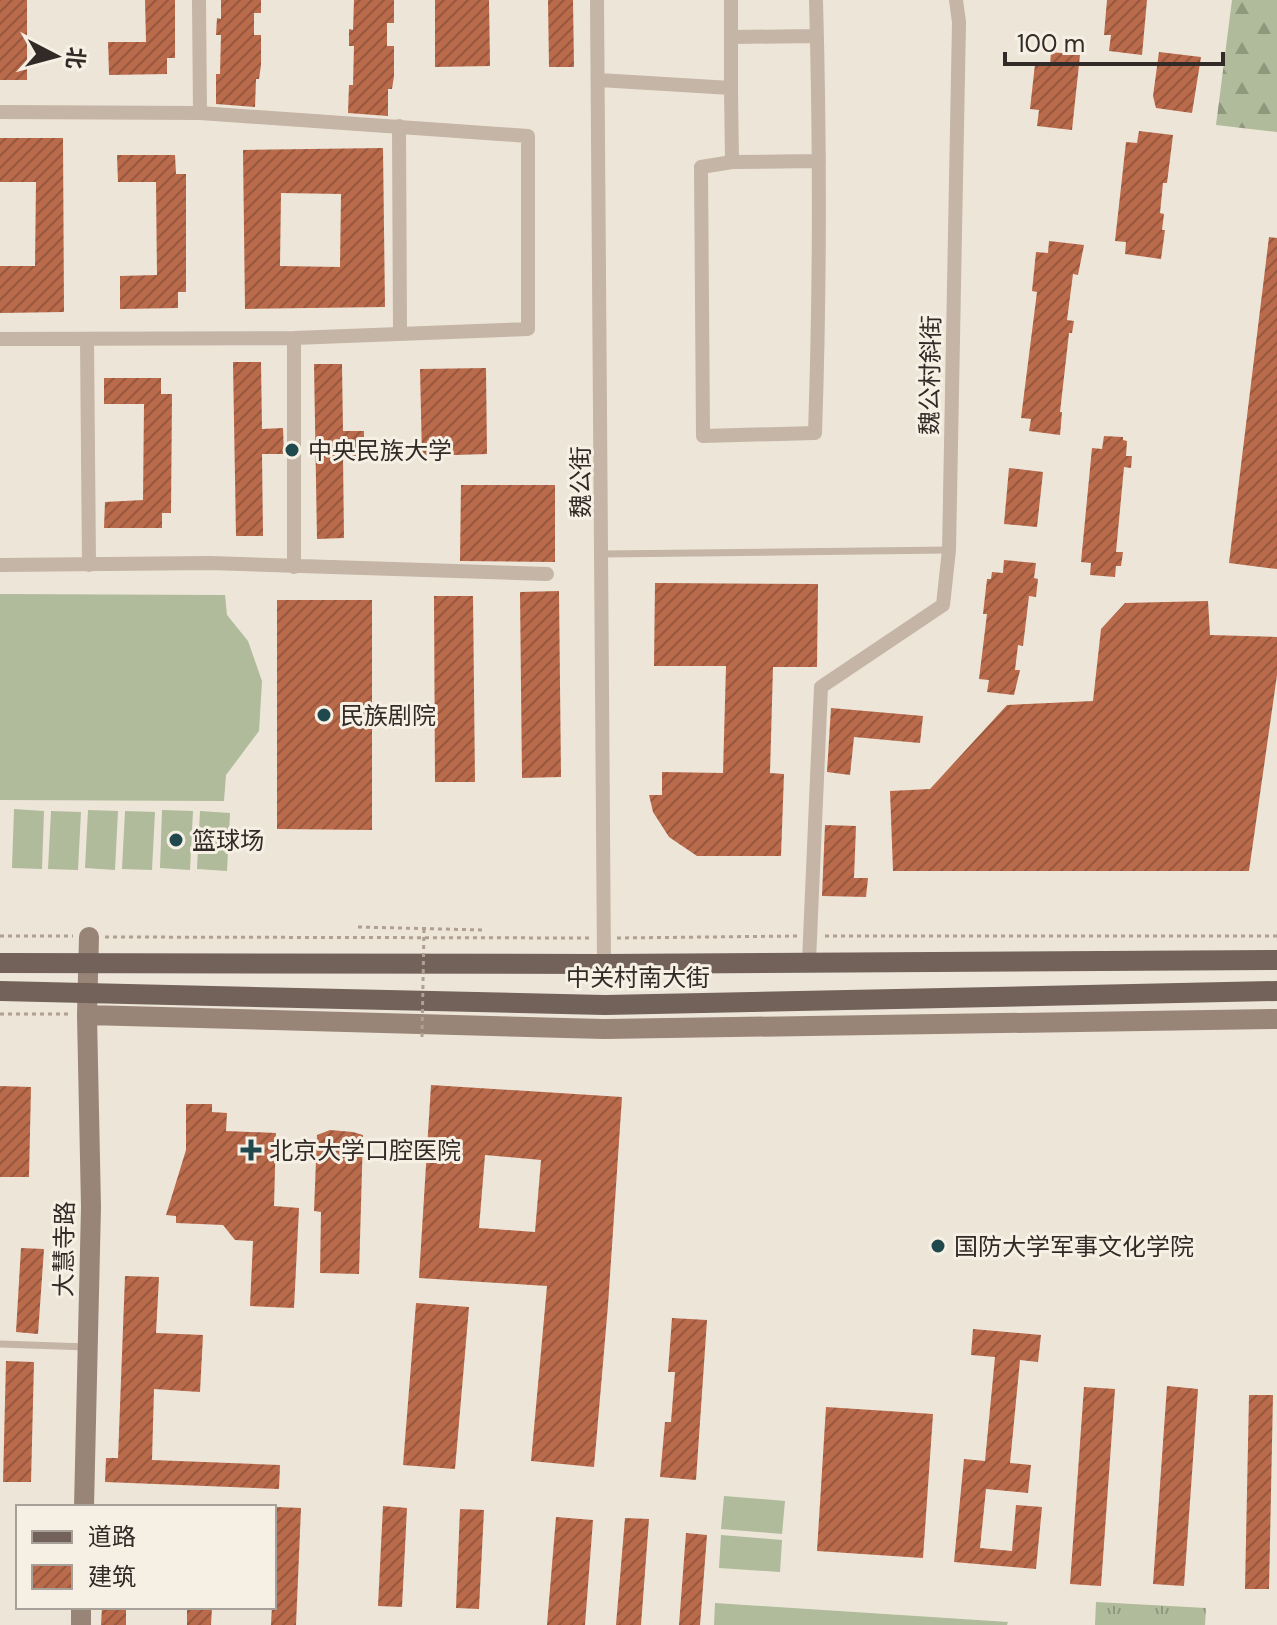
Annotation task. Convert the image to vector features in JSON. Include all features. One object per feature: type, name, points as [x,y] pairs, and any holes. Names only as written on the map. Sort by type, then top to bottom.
[{"type":"main road","name":"中关村南大街","points":[[0,963],[604,964],[1277,960]]},
{"type":"main road","name":"中关村南大街","points":[[0,991],[605,1005],[1277,991]]},
{"type":"street","points":[[199,0],[200,113]]},
{"type":"street","name":"魏公街","points":[[597,0],[604,964]]},
{"type":"street","points":[[731,0],[732,162]]},
{"type":"street","points":[[816,0],[819,161],[819,321],[815,433],[703,436],[701,167],[732,162],[819,161]]},
{"type":"street","name":"魏公村斜街","points":[[810,935],[821,687],[943,605],[949,550],[959,22],[956,0]]},
{"type":"street","points":[[732,37],[817,36]]},
{"type":"street","points":[[599,80],[731,88]]},
{"type":"street","points":[[0,112],[200,113],[528,136],[528,329],[294,338],[0,339]]},
{"type":"street","points":[[399,126],[400,334]]},
{"type":"street","points":[[294,338],[294,567]]},
{"type":"street","points":[[87,339],[89,565]]},
{"type":"street","points":[[0,565],[210,563],[547,574]]},
{"type":"street","points":[[809,961],[810,935]]},
{"type":"street","name":"大慧寺路","points":[[84,1505],[91,1207],[87,1015],[89,937]]},
{"type":"street","points":[[87,1015],[604,1029],[1277,1019]]},
{"type":"lane","points":[[602,554],[949,550]]},
{"type":"lane","points":[[0,1344],[89,1347]]},
{"type":"path","points":[[358,927],[484,930]]},
{"type":"path","points":[[422,1037],[424,929]]},
{"type":"path","points":[[0,936],[1277,936]]},
{"type":"path","points":[[0,1014],[87,1015]]},
{"type":"green space","points":[[1232,0],[1277,0],[1277,132],[1216,125]]},
{"type":"green space","points":[[0,594],[225,595],[227,615],[248,641],[262,681],[259,731],[226,775],[224,801],[0,800]]},
{"type":"green space","points":[[14,809],[44,811],[42,869],[12,868]]},
{"type":"green space","points":[[88,810],[118,811],[115,870],[85,868]]},
{"type":"green space","name":"篮球场","points":[[162,810],[193,811],[190,870],[160,868]]},
{"type":"green space","points":[[51,811],[81,812],[78,870],[48,869]]},
{"type":"green space","name":"篮球场","points":[[125,811],[155,812],[152,870],[122,869]]},
{"type":"green space","name":"篮球场","points":[[200,811],[230,813],[227,871],[197,869]]},
{"type":"green space","points":[[724,1496],[785,1501],[782,1534],[721,1529]]},
{"type":"green space","points":[[721,1535],[782,1540],[780,1572],[719,1568]]},
{"type":"green space","points":[[1096,1602],[1206,1608],[1205,1625],[1095,1625]]},
{"type":"green space","points":[[715,1603],[1008,1622],[1007,1625],[714,1625]]},
{"type":"building","points":[[0,0],[27,0],[27,80],[0,80]]},
{"type":"building","points":[[145,0],[175,0],[175,58],[167,58],[167,74],[109,75],[108,42],[146,42]]},
{"type":"building","points":[[221,0],[261,0],[261,13],[254,13],[254,35],[261,35],[261,65],[259,79],[256,79],[255,107],[216,104],[221,35],[216,35],[217,18],[221,19]]},
{"type":"building","points":[[354,0],[394,0],[394,23],[387,23],[387,46],[394,46],[394,76],[392,89],[388,89],[388,116],[348,113],[349,85],[353,85],[354,46],[349,46],[349,29],[353,30]]},
{"type":"building","points":[[435,0],[489,0],[490,66],[435,67]]},
{"type":"building","points":[[548,0],[573,0],[574,67],[549,67]]},
{"type":"building","points":[[1107,0],[1147,0],[1142,55],[1109,51],[1111,35],[1104,35]]},
{"type":"building","points":[[1051,52],[1080,55],[1072,130],[1037,126],[1039,110],[1030,109],[1035,64],[1050,65]]},
{"type":"building","points":[[1159,52],[1201,57],[1192,113],[1156,108],[1153,96]]},
{"type":"building","points":[[1139,131],[1173,135],[1160,213],[1164,214],[1162,230],[1165,230],[1161,259],[1125,254],[1126,242],[1115,241],[1126,142],[1137,143]]},
{"type":"building","points":[[0,138],[63,138],[64,312],[0,313],[0,266],[35,266],[36,182],[0,182]]},
{"type":"building","points":[[383,148],[385,307],[245,309],[243,150]],"holes":[[[281,193],[341,194],[340,267],[280,266]]]},
{"type":"building","points":[[117,155],[175,155],[176,174],[186,174],[186,292],[178,292],[178,308],[120,309],[120,276],[157,275],[156,182],[118,182]]},
{"type":"building","points":[[1269,237],[1277,238],[1277,569],[1229,563]]},
{"type":"building","points":[[1049,241],[1084,245],[1078,275],[1073,274],[1067,320],[1074,321],[1072,333],[1069,333],[1060,435],[1029,431],[1031,419],[1021,418],[1037,292],[1032,291],[1036,252],[1048,253]]},
{"type":"building","points":[[233,362],[261,362],[262,429],[283,428],[284,454],[262,454],[263,536],[236,536]]},
{"type":"building","points":[[314,364],[342,364],[343,431],[364,431],[364,456],[343,456],[344,538],[317,539]]},
{"type":"building","points":[[486,368],[487,454],[422,456],[420,369]]},
{"type":"building","points":[[104,378],[161,378],[161,394],[172,394],[171,513],[162,513],[162,528],[104,528],[105,502],[143,500],[144,404],[104,404]]},
{"type":"building","points":[[1104,436],[1123,437],[1127,441],[1126,456],[1132,456],[1131,468],[1124,467],[1116,552],[1123,552],[1121,566],[1116,566],[1115,577],[1090,575],[1091,563],[1081,562],[1092,448],[1102,449]]},
{"type":"building","points":[[1009,468],[1043,472],[1037,527],[1004,524]]},
{"type":"building","points":[[461,485],[555,485],[555,562],[460,561]]},
{"type":"building","points":[[1004,560],[1036,563],[1034,578],[1038,579],[1036,597],[1029,596],[1023,646],[1018,645],[1015,670],[1020,670],[1014,695],[987,692],[989,680],[979,679],[987,614],[983,614],[987,579],[991,579],[992,572],[1003,573]]},
{"type":"building","points":[[655,583],[818,584],[817,667],[773,667],[770,773],[784,774],[781,856],[697,856],[669,837],[653,812],[649,795],[662,795],[662,772],[723,773],[726,666],[654,666]]},
{"type":"building","points":[[559,591],[561,777],[522,778],[520,592]]},
{"type":"building","points":[[434,596],[473,596],[475,782],[435,782]]},
{"type":"building","name":"民族剧院","points":[[277,600],[372,600],[372,830],[277,829]]},
{"type":"building","points":[[1208,601],[1210,635],[1277,637],[1277,675],[1249,871],[893,871],[890,791],[930,789],[1007,705],[1093,701],[1101,629],[1125,603]]},
{"type":"building","points":[[831,708],[923,716],[920,743],[854,737],[850,775],[827,772]]},
{"type":"building","points":[[825,825],[856,826],[854,878],[868,878],[866,897],[822,896]]},
{"type":"building","points":[[431,1085],[622,1097],[594,1467],[531,1461],[547,1286],[419,1278]],"holes":[[[485,1155],[541,1160],[535,1232],[479,1228]]]},
{"type":"building","points":[[0,1086],[31,1087],[29,1177],[0,1177]]},
{"type":"building","points":[[186,1104],[212,1104],[212,1112],[227,1113],[226,1131],[276,1133],[274,1206],[299,1208],[294,1308],[250,1306],[253,1241],[235,1240],[223,1225],[176,1223],[176,1216],[166,1215],[186,1150]]},
{"type":"building","points":[[330,1130],[363,1135],[359,1274],[320,1273],[321,1212],[314,1211],[317,1135]]},
{"type":"building","points":[[21,1248],[44,1249],[38,1334],[16,1332]]},
{"type":"building","points":[[125,1276],[159,1277],[156,1333],[203,1335],[200,1392],[154,1389],[152,1460],[280,1465],[279,1489],[105,1482],[106,1458],[118,1458]]},
{"type":"building","points":[[416,1303],[469,1307],[455,1469],[403,1465]]},
{"type":"building","points":[[672,1318],[707,1320],[696,1480],[660,1477],[665,1422],[671,1422],[675,1372],[668,1372]]},
{"type":"building","points":[[973,1329],[1041,1335],[1038,1362],[1020,1360],[1010,1463],[1031,1465],[1028,1493],[986,1489],[980,1548],[1012,1551],[1016,1505],[1042,1507],[1036,1569],[954,1562],[964,1459],[985,1461],[995,1357],[971,1355]]},
{"type":"building","points":[[6,1361],[34,1362],[31,1482],[3,1482]]},
{"type":"building","points":[[1167,1386],[1198,1389],[1184,1586],[1153,1584]]},
{"type":"building","points":[[1084,1387],[1115,1389],[1101,1586],[1070,1584]]},
{"type":"building","points":[[1249,1395],[1273,1395],[1269,1589],[1245,1589]]},
{"type":"building","points":[[826,1407],[933,1414],[923,1558],[817,1551]]},
{"type":"building","points":[[383,1506],[407,1508],[402,1607],[378,1606]]},
{"type":"building","points":[[277,1507],[301,1508],[296,1625],[271,1625],[272,1609],[276,1609]]},
{"type":"building","points":[[460,1509],[484,1510],[479,1609],[456,1608]]},
{"type":"building","points":[[556,1517],[593,1520],[585,1625],[547,1625]]},
{"type":"building","points":[[625,1518],[649,1519],[641,1625],[616,1625]]},
{"type":"building","points":[[686,1533],[707,1535],[700,1625],[679,1625]]},
{"type":"building","points":[[102,1609],[126,1609],[126,1625],[101,1625]]},
{"type":"building","points":[[187,1609],[212,1609],[211,1625],[187,1625]]},
{"type":"place","name":"中央民族大学","points":[[292,450]]},
{"type":"place","name":"民族剧院","points":[[324,715]]},
{"type":"place","name":"篮球场","points":[[176,840]]},
{"type":"place","name":"北京大学口腔医院","points":[[251,1150]]},
{"type":"place","name":"国防大学军事文化学院","points":[[938,1246]]}]
